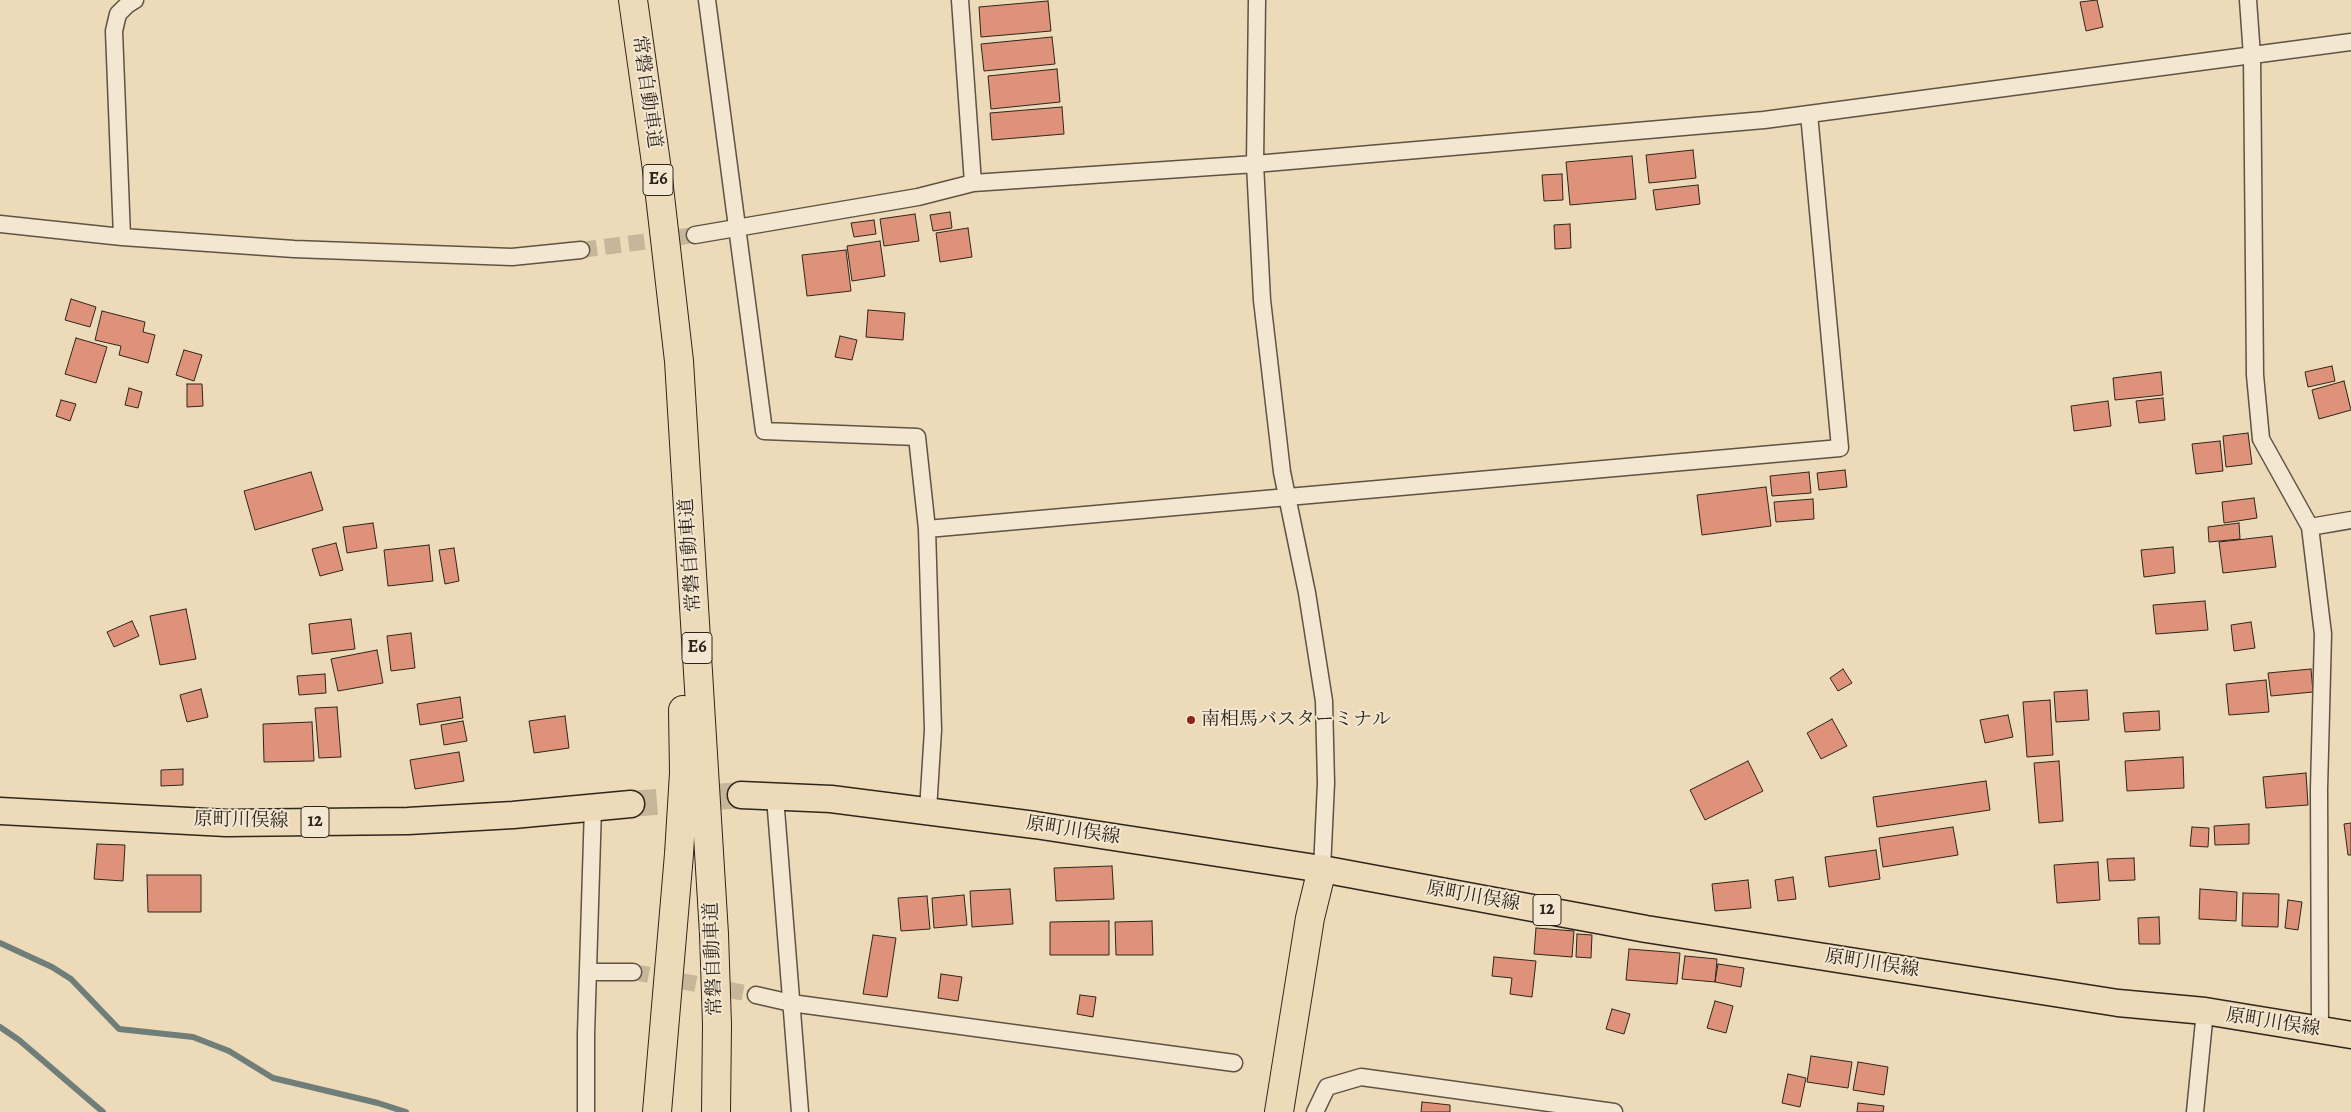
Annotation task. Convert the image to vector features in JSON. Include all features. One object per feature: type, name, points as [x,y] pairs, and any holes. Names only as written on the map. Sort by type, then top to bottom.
[{"type":"highway","name":"常磐自動車道","points":[[633,0],[679,361],[714,934],[717,1025],[716,1112]]},
{"type":"highway","points":[[657,1112],[684,773],[682,615],[674,459],[679,361]]},
{"type":"highway","points":[[1279,1112],[1310,918],[1322,869]]},
{"type":"highway","points":[[1297,1112],[1326,921],[1322,869]]},
{"type":"highway","points":[[714,934],[731,1112]]},
{"type":"main road","name":"原町川俣線","points":[[742,796],[831,799],[928,810],[1322,869],[1656,930],[2118,1003],[2205,1012],[2351,1035]]},
{"type":"main road","name":"原町川俣線","points":[[0,811],[226,822],[408,821],[512,816],[630,804]]},
{"type":"street","points":[[122,237],[114,31],[118,14],[127,5],[136,0]]},
{"type":"street","points":[[707,0],[764,431],[917,437],[926,529],[933,730],[928,810]]},
{"type":"street","points":[[960,0],[973,183]]},
{"type":"street","points":[[1257,0],[1255,164],[1262,300],[1282,472],[1307,593],[1324,701],[1326,783],[1322,869]]},
{"type":"street","points":[[2248,0],[2252,56],[2255,375],[2261,439],[2310,527],[2323,634],[2319,789],[2320,1031]]},
{"type":"street","points":[[694,235],[918,197],[973,183],[1255,164],[1764,120],[2351,42]]},
{"type":"street","points":[[926,529],[1287,495],[1840,448],[1809,114]]},
{"type":"street","points":[[0,224],[122,237],[294,249],[502,256],[581,250]]},
{"type":"street","points":[[2310,527],[2351,520]]},
{"type":"street","points":[[775,797],[800,1112]]},
{"type":"street","points":[[586,1112],[593,807]]},
{"type":"street","points":[[588,972],[633,972]]},
{"type":"street","points":[[756,995],[791,1003],[1234,1063]]},
{"type":"street","points":[[2195,1112],[2205,1012]]},
{"type":"street","points":[[1315,1112],[1327,1087],[1361,1077],[1614,1112]]},
{"type":"building","points":[[2097,0],[2103,27],[2086,31],[2080,2]]},
{"type":"building","points":[[1048,1],[1051,31],[981,37],[979,7]]},
{"type":"building","points":[[1052,37],[1055,64],[984,71],[981,44]]},
{"type":"building","points":[[1057,69],[1060,102],[991,109],[988,76]]},
{"type":"building","points":[[1062,107],[1064,134],[992,140],[990,113]]},
{"type":"building","points":[[1693,150],[1696,178],[1649,183],[1646,155]]},
{"type":"building","points":[[1632,156],[1636,199],[1570,205],[1566,162]]},
{"type":"building","points":[[1562,174],[1563,200],[1544,201],[1542,175]]},
{"type":"building","points":[[1698,185],[1700,204],[1656,210],[1653,190]]},
{"type":"building","points":[[950,212],[952,228],[933,231],[930,215]]},
{"type":"building","points":[[915,214],[919,241],[884,246],[880,219]]},
{"type":"building","points":[[874,220],[876,234],[854,237],[851,223]]},
{"type":"building","points":[[1570,224],[1571,248],[1555,249],[1554,225]]},
{"type":"building","points":[[968,228],[972,257],[940,262],[936,233]]},
{"type":"building","points":[[880,241],[885,276],[852,281],[847,246]]},
{"type":"building","points":[[846,250],[851,291],[807,296],[802,255]]},
{"type":"building","points":[[71,299],[96,307],[90,327],[65,320]]},
{"type":"building","points":[[868,310],[905,313],[903,340],[866,337]]},
{"type":"building","points":[[102,311],[145,322],[143,332],[155,335],[148,363],[119,355],[121,346],[95,340]]},
{"type":"building","points":[[840,336],[857,340],[852,360],[835,357]]},
{"type":"building","points":[[76,338],[107,347],[96,383],[65,374]]},
{"type":"building","points":[[184,350],[202,355],[194,381],[176,375]]},
{"type":"building","points":[[2332,366],[2335,381],[2308,387],[2305,372]]},
{"type":"building","points":[[2161,372],[2163,395],[2115,400],[2113,378]]},
{"type":"building","points":[[2344,381],[2351,410],[2319,419],[2312,390]]},
{"type":"building","points":[[187,384],[202,384],[203,406],[187,407]]},
{"type":"building","points":[[129,388],[142,392],[138,408],[125,405]]},
{"type":"building","points":[[2163,398],[2165,420],[2139,423],[2136,401]]},
{"type":"building","points":[[61,400],[76,404],[70,421],[56,416]]},
{"type":"building","points":[[2108,401],[2111,426],[2074,431],[2071,406]]},
{"type":"building","points":[[2248,433],[2252,464],[2226,467],[2223,436]]},
{"type":"building","points":[[2220,441],[2223,471],[2196,474],[2192,444]]},
{"type":"building","points":[[1845,470],[1847,487],[1819,490],[1817,473]]},
{"type":"building","points":[[311,472],[323,510],[255,530],[244,491]]},
{"type":"building","points":[[1809,472],[1811,493],[1772,496],[1770,476]]},
{"type":"building","points":[[1766,487],[1771,526],[1702,535],[1697,495]]},
{"type":"building","points":[[2254,498],[2257,518],[2224,523],[2222,502]]},
{"type":"building","points":[[1813,499],[1814,519],[1776,522],[1774,502]]},
{"type":"building","points":[[373,523],[377,548],[347,553],[343,527]]},
{"type":"building","points":[[2239,523],[2240,539],[2209,542],[2208,527]]},
{"type":"building","points":[[2272,536],[2276,567],[2223,573],[2219,542]]},
{"type":"building","points":[[336,543],[343,570],[320,576],[312,549]]},
{"type":"building","points":[[429,545],[433,581],[388,586],[384,550]]},
{"type":"building","points":[[2173,547],[2175,573],[2144,577],[2141,550]]},
{"type":"building","points":[[454,548],[459,581],[445,584],[439,550]]},
{"type":"building","points":[[2205,601],[2208,630],[2156,634],[2153,605]]},
{"type":"building","points":[[186,609],[196,659],[160,665],[150,616]]},
{"type":"building","points":[[351,619],[355,649],[312,654],[309,624]]},
{"type":"building","points":[[132,621],[139,636],[114,647],[107,632]]},
{"type":"building","points":[[2251,622],[2255,648],[2234,651],[2231,625]]},
{"type":"building","points":[[411,633],[415,668],[391,671],[387,636]]},
{"type":"building","points":[[377,650],[383,683],[338,691],[331,659]]},
{"type":"building","points":[[1843,669],[1852,683],[1838,691],[1830,678]]},
{"type":"building","points":[[2311,669],[2313,692],[2271,696],[2268,673]]},
{"type":"building","points":[[325,674],[326,693],[299,695],[297,676]]},
{"type":"building","points":[[2266,680],[2269,712],[2229,715],[2226,684]]},
{"type":"building","points":[[201,689],[208,717],[187,722],[180,695]]},
{"type":"building","points":[[2087,690],[2089,720],[2056,722],[2054,692]]},
{"type":"building","points":[[460,697],[463,718],[420,725],[417,704]]},
{"type":"building","points":[[2050,700],[2053,755],[2027,757],[2023,702]]},
{"type":"building","points":[[337,707],[341,757],[319,758],[315,708]]},
{"type":"building","points":[[2159,711],[2160,730],[2125,732],[2123,713]]},
{"type":"building","points":[[2008,715],[2013,737],[1985,743],[1980,720]]},
{"type":"building","points":[[565,716],[569,748],[534,753],[529,721]]},
{"type":"building","points":[[1832,719],[1847,746],[1821,759],[1807,733]]},
{"type":"building","points":[[463,721],[467,741],[444,745],[441,725]]},
{"type":"building","points":[[312,722],[314,761],[264,762],[263,724]]},
{"type":"building","points":[[459,752],[464,781],[415,789],[410,760]]},
{"type":"building","points":[[2183,757],[2184,788],[2127,791],[2125,761]]},
{"type":"building","points":[[1748,761],[1763,791],[1705,820],[1690,790]]},
{"type":"building","points":[[2059,761],[2063,821],[2039,823],[2034,763]]},
{"type":"building","points":[[183,769],[183,785],[161,786],[161,770]]},
{"type":"building","points":[[2306,773],[2308,805],[2266,808],[2263,777]]},
{"type":"building","points":[[1986,781],[1990,810],[1877,827],[1873,797]]},
{"type":"building","points":[[2351,823],[2351,855],[2348,855],[2344,824]]},
{"type":"building","points":[[2249,824],[2249,844],[2215,845],[2214,826]]},
{"type":"building","points":[[1953,827],[1958,855],[1883,867],[1879,838]]},
{"type":"building","points":[[2192,827],[2209,828],[2208,847],[2190,846]]},
{"type":"building","points":[[97,844],[125,845],[123,881],[94,879]]},
{"type":"building","points":[[1876,850],[1880,879],[1829,887],[1825,857]]},
{"type":"building","points":[[2134,858],[2135,880],[2109,881],[2107,859]]},
{"type":"building","points":[[2098,862],[2100,900],[2057,903],[2054,865]]},
{"type":"building","points":[[1112,866],[1114,899],[1056,901],[1054,868]]},
{"type":"building","points":[[147,875],[201,875],[201,912],[148,912]]},
{"type":"building","points":[[1793,877],[1796,899],[1778,901],[1775,880]]},
{"type":"building","points":[[1748,880],[1751,908],[1715,911],[1712,884]]},
{"type":"building","points":[[1010,889],[1013,924],[972,927],[970,891]]},
{"type":"building","points":[[2200,889],[2237,892],[2236,921],[2199,919]]},
{"type":"building","points":[[2243,893],[2279,894],[2278,927],[2242,926]]},
{"type":"building","points":[[964,895],[967,925],[934,928],[932,898]]},
{"type":"building","points":[[927,896],[930,929],[901,931],[898,898]]},
{"type":"building","points":[[2288,900],[2302,902],[2298,930],[2285,928]]},
{"type":"building","points":[[2159,917],[2160,944],[2139,944],[2138,918]]},
{"type":"building","points":[[1109,921],[1109,955],[1050,955],[1050,922]]},
{"type":"building","points":[[1152,921],[1153,955],[1116,955],[1115,922]]},
{"type":"building","points":[[1536,928],[1574,931],[1572,957],[1534,954]]},
{"type":"building","points":[[1577,934],[1592,935],[1591,958],[1576,957]]},
{"type":"building","points":[[873,935],[896,938],[887,997],[863,994]]},
{"type":"building","points":[[1629,949],[1680,953],[1677,984],[1626,980]]},
{"type":"building","points":[[1685,956],[1717,959],[1715,982],[1682,979]]},
{"type":"building","points":[[1494,957],[1536,961],[1532,997],[1510,994],[1512,978],[1492,976]]},
{"type":"building","points":[[1718,964],[1744,968],[1741,987],[1715,982]]},
{"type":"building","points":[[941,974],[962,977],[958,1001],[938,998]]},
{"type":"building","points":[[1080,995],[1096,997],[1093,1017],[1077,1014]]},
{"type":"building","points":[[1715,1001],[1733,1006],[1726,1033],[1707,1028]]},
{"type":"building","points":[[1612,1009],[1630,1014],[1624,1034],[1606,1029]]},
{"type":"building","points":[[1811,1056],[1852,1062],[1848,1088],[1807,1082]]},
{"type":"building","points":[[1858,1062],[1888,1067],[1884,1095],[1853,1090]]},
{"type":"building","points":[[1788,1074],[1806,1078],[1800,1107],[1782,1103]]},
{"type":"building","points":[[1422,1102],[1450,1105],[1450,1112],[1421,1112]]},
{"type":"building","points":[[1858,1103],[1884,1106],[1883,1112],[1857,1112]]},
{"type":"waterway","points":[[0,943],[52,967],[71,979],[119,1029],[193,1037],[229,1051],[273,1078],[378,1103],[406,1112]]},
{"type":"waterway","points":[[0,1027],[19,1040],[103,1112]]},
{"type":"tunnel","points":[[581,250],[695,235]]},
{"type":"tunnel","points":[[631,804],[741,795]]},
{"type":"tunnel","points":[[633,972],[756,995]]},
{"type":"place","name":"南相馬バスターミナル","points":[[1191,720]]}]
